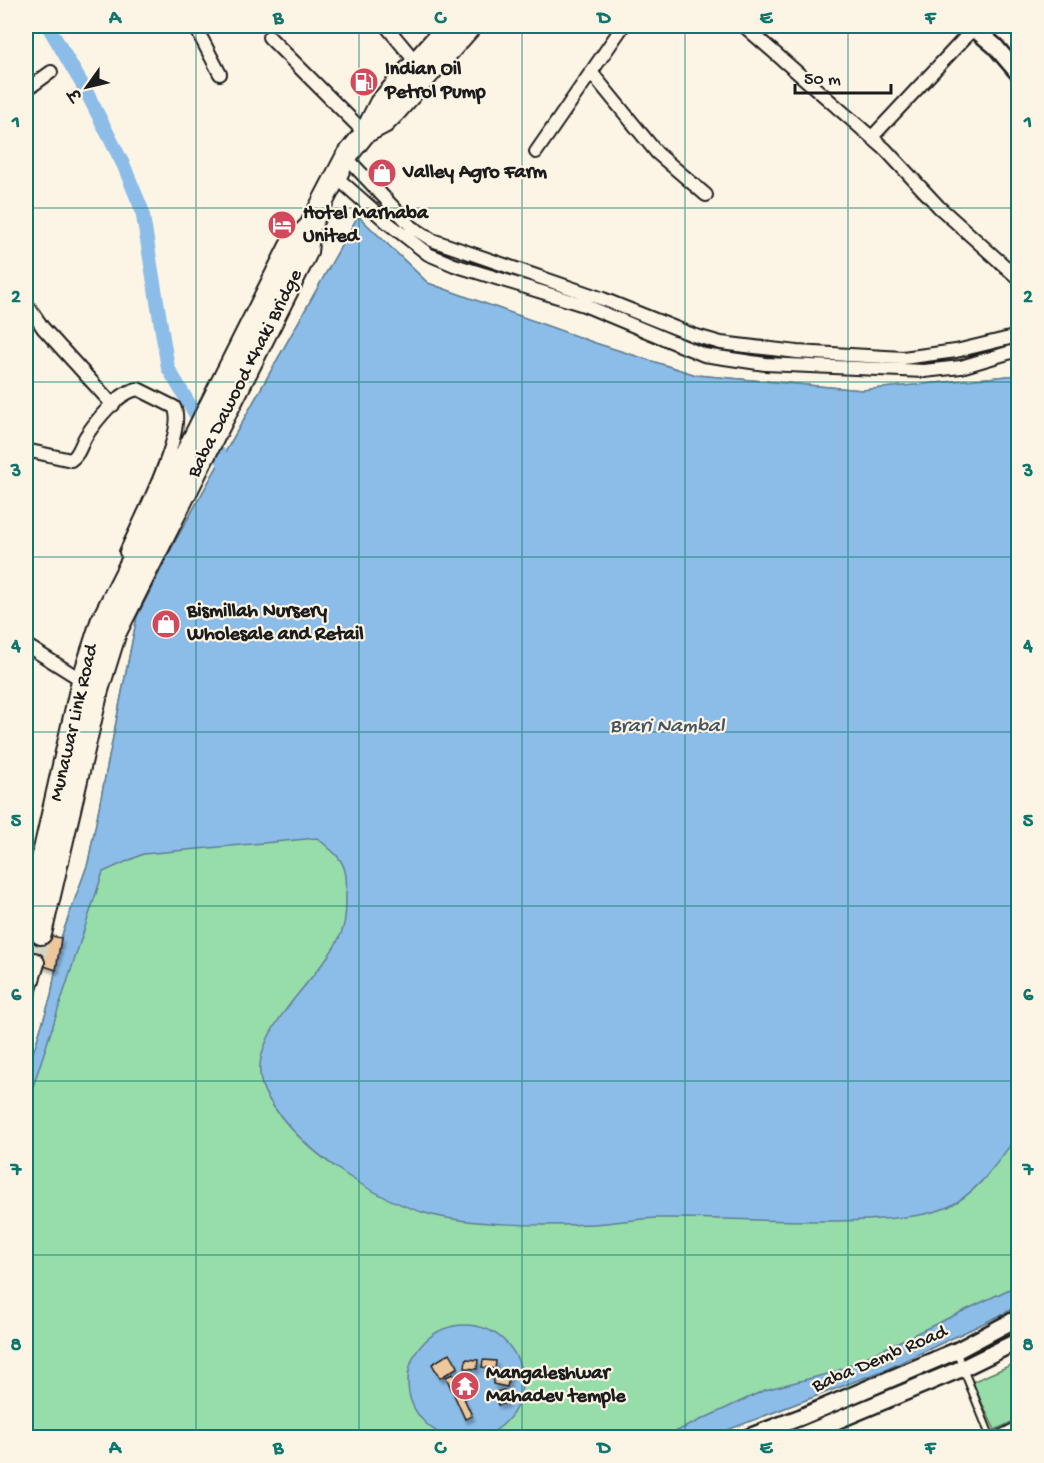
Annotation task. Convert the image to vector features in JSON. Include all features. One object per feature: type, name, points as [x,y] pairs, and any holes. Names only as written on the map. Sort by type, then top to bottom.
[{"type":"main road","points":[[335,176],[345,157],[364,134],[380,103],[448,26]]},
{"type":"main road","points":[[364,134],[384,123],[394,114],[471,26]]},
{"type":"main road","name":"Baba Dawood Khaki Bridge","points":[[104,629],[291,265],[298,236],[310,226],[335,176]]},
{"type":"main road","name":"Munawar Link Road","points":[[34,932],[104,629]]},
{"type":"main road","points":[[26,989],[34,963]]},
{"type":"street","points":[[195,26],[219,74]]},
{"type":"street","points":[[386,26],[415,62]]},
{"type":"street","points":[[536,152],[623,26]]},
{"type":"street","points":[[744,26],[872,137],[939,207],[1018,278]]},
{"type":"street","points":[[872,137],[972,27],[995,45],[1018,73]]},
{"type":"street","points":[[269,37],[364,134]]},
{"type":"street","points":[[26,90],[51,72]]},
{"type":"street","points":[[591,72],[657,153],[706,195]]},
{"type":"street","points":[[345,157],[412,227],[442,245],[603,299],[693,335],[721,343],[797,352],[903,358],[929,356],[1018,336]]},
{"type":"street","points":[[335,176],[407,240],[428,254],[454,265],[584,305],[704,355],[727,360],[887,371],[941,370],[1018,350]]},
{"type":"street","points":[[26,303],[42,328],[113,405]]},
{"type":"street","points":[[796,366],[797,352]]},
{"type":"street","points":[[26,450],[71,460],[90,430],[128,391],[138,389],[174,407],[177,416],[171,449],[96,617],[104,629]]},
{"type":"street","points":[[26,645],[90,686]]},
{"type":"street","name":"Baba Demb Road","points":[[752,1436],[777,1432],[956,1351],[1018,1318]]},
{"type":"street","name":"Baba Demb Road","points":[[795,1437],[963,1368],[1018,1341]]},
{"type":"lane","points":[[956,1351],[992,1437],[1018,1425]]},
{"type":"green space","name":"Brari Nambal","points":[[358,216],[428,283],[595,343],[696,375],[862,390],[1018,375],[1018,1304],[1005,1313],[887,1369],[709,1437],[26,1438],[26,1075],[51,996],[61,938],[88,863],[137,617],[176,540]]},
{"type":"green space","points":[[1018,1362],[1018,1419],[995,1430],[972,1382]]},
{"type":"water","name":"Brari Nambal","points":[[358,216],[428,283],[595,343],[696,375],[862,390],[1018,375],[1018,1135],[987,1175],[959,1201],[928,1213],[865,1220],[656,1218],[594,1224],[531,1225],[486,1223],[425,1213],[358,1183],[316,1152],[281,1117],[268,1098],[260,1077],[261,1056],[270,1035],[282,1014],[328,956],[343,928],[346,905],[345,870],[331,849],[317,838],[143,854],[103,872],[26,1108],[26,1075],[51,996],[61,938],[88,863],[137,617],[176,540]]},
{"type":"water","points":[[1018,1285],[1018,1304],[1005,1313],[887,1369],[709,1437],[664,1437],[765,1390],[835,1372]]},
{"type":"water","name":"Mangaleshwar Mahadev temple","points":[[465,1325],[487,1329],[497,1334],[513,1350],[518,1360],[522,1382],[518,1404],[513,1414],[497,1430],[487,1435],[465,1439],[443,1435],[433,1430],[417,1414],[412,1404],[408,1382],[412,1360],[417,1350],[433,1334],[443,1329]]},
{"type":"building","points":[[26,930],[61,938],[56,970],[26,960]]},
{"type":"building","points":[[450,1353],[458,1367],[440,1378],[432,1364]]},
{"type":"building","points":[[466,1359],[478,1360],[477,1369],[465,1368]]},
{"type":"building","points":[[483,1360],[496,1361],[495,1369],[482,1367]]},
{"type":"building","points":[[496,1370],[510,1373],[507,1387],[493,1384]]},
{"type":"building","points":[[453,1374],[472,1416],[465,1419],[446,1377]]},
{"type":"building","points":[[504,1390],[507,1403],[498,1405],[495,1392]]},
{"type":"waterway","points":[[48,26],[86,91],[124,166],[142,210],[168,368],[232,476]]},
{"type":"tunnel","points":[[34,963],[41,934]]},
{"type":"place","name":"Indian Oil Petrol Pump","points":[[364,82]]},
{"type":"place","name":"Valley Agro Farm","points":[[382,173]]},
{"type":"place","name":"Hotel Marhaba United","points":[[282,225]]},
{"type":"place","name":"Bismillah Nursery Wholesale and Retail","points":[[166,624]]},
{"type":"place","name":"Mangaleshwar Mahadev temple","points":[[465,1386]]}]
